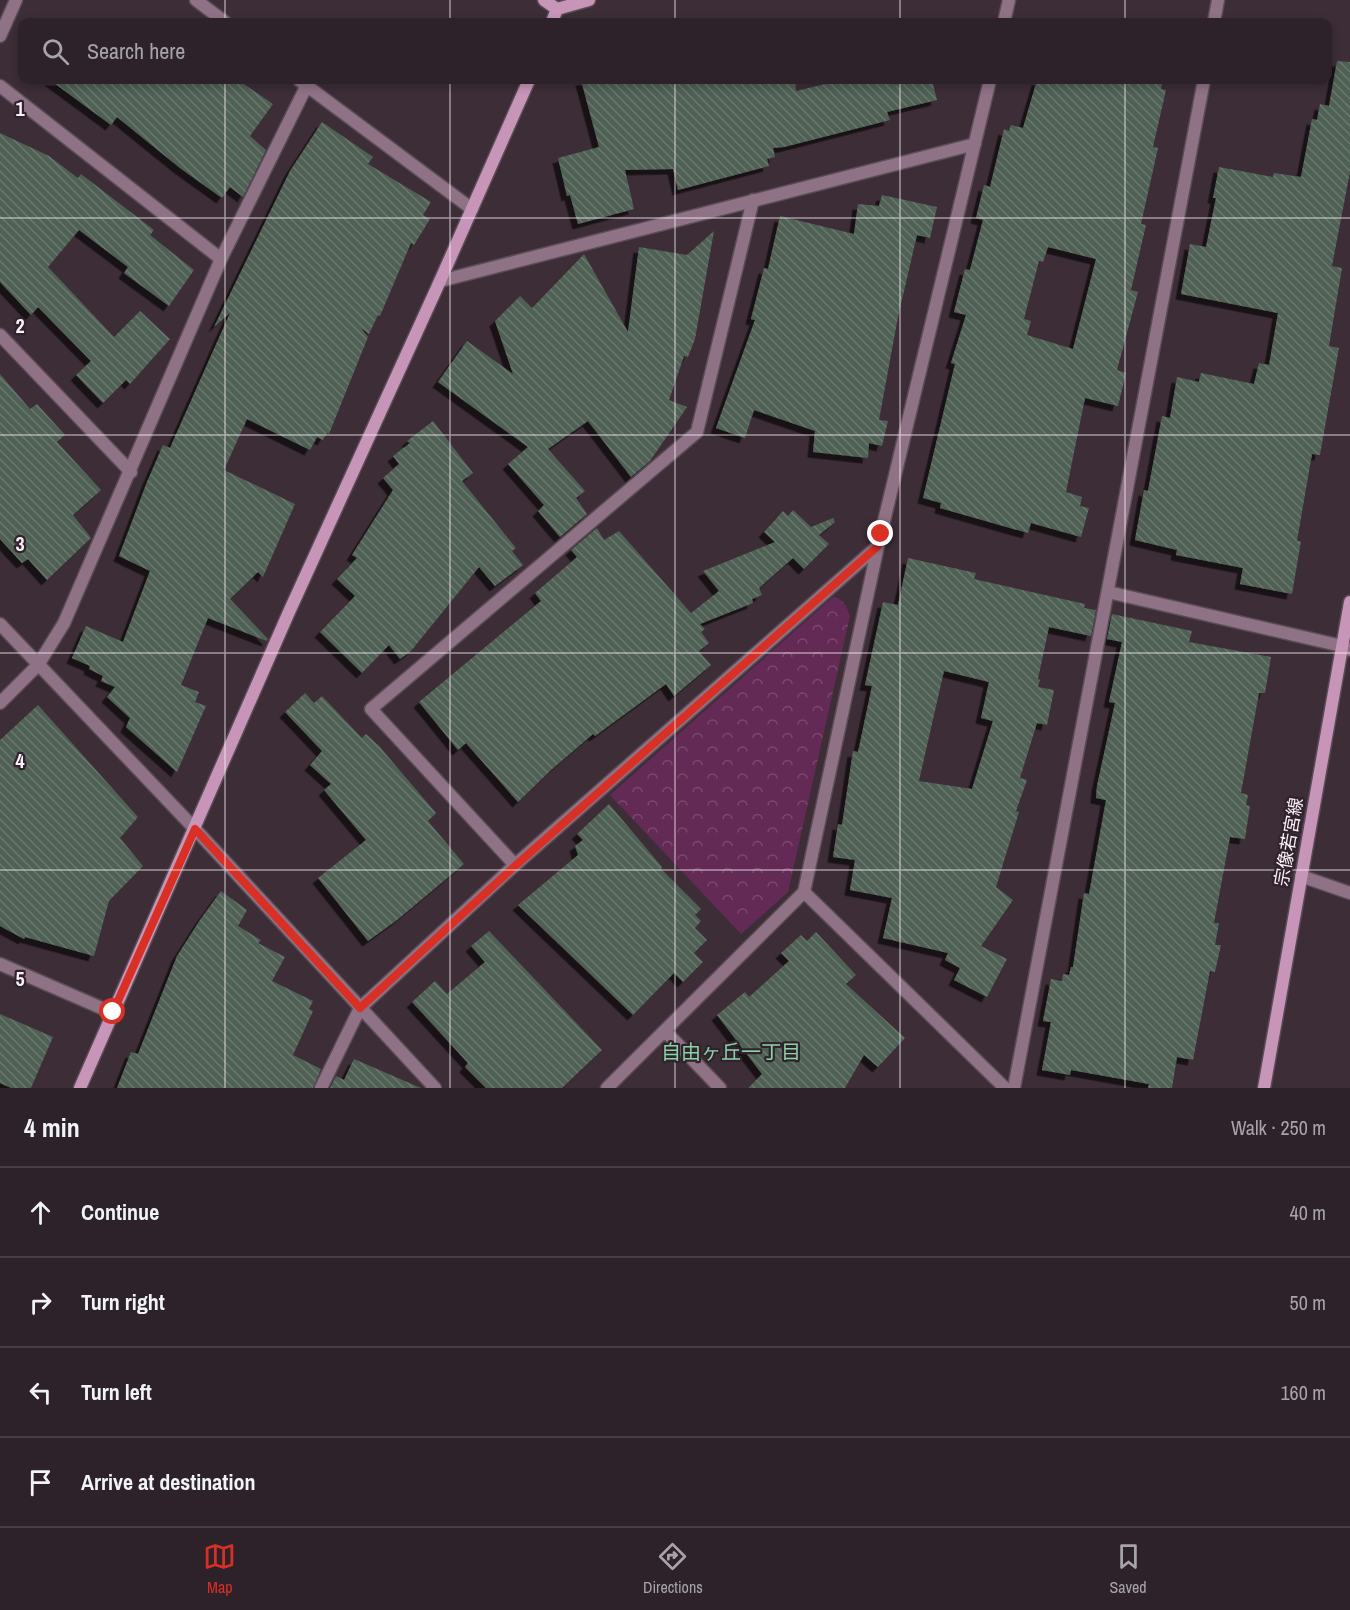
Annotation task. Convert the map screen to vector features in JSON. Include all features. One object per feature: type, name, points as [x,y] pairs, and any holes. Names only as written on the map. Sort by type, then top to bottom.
[{"type":"street","points":[[0,36],[16,0]]},
{"type":"street","points":[[196,0],[220,18]]},
{"type":"street","points":[[544,0],[557,4],[590,0]]},
{"type":"street","points":[[1005,18],[1009,0]]},
{"type":"street","points":[[1215,18],[1218,0]]},
{"type":"street","points":[[0,703],[38,665],[64,623],[221,259],[302,84]]},
{"type":"street","points":[[306,84],[472,209]]},
{"type":"street","points":[[80,1088],[293,601],[527,84]]},
{"type":"street","points":[[607,1088],[804,892],[878,546],[989,84]]},
{"type":"street","points":[[1014,1088],[1202,84]]},
{"type":"street","points":[[0,86],[221,259]]},
{"type":"street","points":[[440,280],[975,144]]},
{"type":"street","points":[[515,866],[371,709],[697,432],[753,200]]},
{"type":"street","points":[[0,334],[130,472]]},
{"type":"street","points":[[321,1088],[360,1008],[515,866],[878,546]]},
{"type":"street","points":[[1108,592],[1346,648]]},
{"type":"street","name":"宗像若宮線","points":[[1264,1088],[1301,876],[1346,648],[1350,602]]},
{"type":"street","points":[[0,624],[195,829],[435,1088]]},
{"type":"street","points":[[1301,876],[1350,893]]},
{"type":"street","points":[[804,892],[1005,1088]]},
{"type":"street","points":[[0,964],[113,1012]]},
{"type":"street","points":[[665,1031],[720,1088]]},
{"type":"green space","points":[[833,597],[842,601],[850,616],[788,892],[741,934],[610,795]]},
{"type":"building","points":[[1337,61],[1350,62],[1350,172],[1332,266],[1342,268],[1329,346],[1339,348],[1320,455],[1312,454],[1297,541],[1301,541],[1292,594],[1240,584],[1243,568],[1176,555],[1177,550],[1135,540],[1144,490],[1148,491],[1162,416],[1170,418],[1177,377],[1199,382],[1201,373],[1254,384],[1259,363],[1269,365],[1278,313],[1181,294],[1190,244],[1206,247],[1216,198],[1213,198],[1219,167],[1273,177],[1274,173],[1301,177],[1312,119],[1317,120],[1320,104],[1329,106]]},
{"type":"building","points":[[55,84],[244,84],[273,104],[250,136],[266,150],[243,197],[230,187],[222,198],[180,168],[117,117],[111,125]]},
{"type":"building","points":[[582,84],[795,84],[796,91],[825,84],[894,84],[895,86],[896,84],[933,84],[937,100],[887,112],[890,120],[773,148],[775,157],[767,159],[769,166],[678,190],[673,169],[625,170],[634,209],[578,224],[570,195],[567,196],[558,158],[599,147]]},
{"type":"building","points":[[1036,84],[1162,84],[1161,89],[1166,90],[1153,147],[1158,148],[1141,224],[1146,225],[1131,290],[1138,292],[1117,370],[1126,373],[1118,406],[1085,398],[1066,492],[1082,497],[1080,506],[1089,508],[1081,537],[1031,523],[1028,533],[940,508],[941,503],[923,498],[955,364],[951,363],[966,315],[954,312],[965,269],[970,270],[983,220],[976,218],[984,185],[990,187],[1004,129],[1009,131],[1011,125],[1023,128]],"holes":[[[1048,247],[1096,259],[1073,349],[1027,335],[1031,321],[1024,319],[1039,261],[1043,262]]]},
{"type":"building","points":[[322,122],[373,157],[368,164],[431,202],[423,215],[430,219],[414,245],[411,243],[380,316],[378,315],[369,334],[361,328],[368,337],[329,434],[327,433],[323,440],[317,437],[310,450],[247,419],[224,470],[295,504],[263,577],[258,572],[230,599],[268,639],[267,641],[208,618],[181,685],[199,692],[195,702],[206,706],[177,772],[126,727],[130,718],[107,697],[115,687],[101,681],[103,676],[89,669],[90,666],[72,658],[86,626],[123,642],[150,571],[119,556],[147,482],[163,445],[170,448],[230,313],[214,327],[290,171]]},
{"type":"building","points":[[0,133],[49,156],[78,178],[81,174],[154,230],[150,235],[194,270],[169,306],[124,273],[128,267],[79,230],[48,267],[114,337],[140,311],[170,339],[130,384],[126,380],[103,403],[76,375],[91,361],[38,307],[31,315],[0,282]]},
{"type":"building","points":[[882,195],[937,207],[930,238],[917,235],[898,317],[879,420],[888,421],[882,446],[869,443],[868,458],[813,452],[815,431],[754,410],[745,438],[716,428],[755,320],[751,319],[764,268],[768,269],[780,216],[854,234],[858,204],[879,206]]},
{"type":"building","points":[[714,231],[695,339],[688,357],[684,356],[669,400],[687,407],[650,461],[631,477],[588,421],[548,449],[585,491],[576,498],[587,514],[560,537],[538,511],[544,505],[508,464],[528,447],[438,382],[467,341],[513,374],[495,321],[520,296],[532,308],[584,254],[628,332],[639,247],[687,255]]},
{"type":"building","points":[[0,374],[30,409],[37,404],[65,435],[57,442],[101,490],[73,515],[91,538],[47,580],[28,559],[22,563],[0,539]]},
{"type":"building","points":[[433,421],[473,473],[462,481],[516,548],[512,551],[523,565],[495,586],[479,567],[411,651],[400,659],[389,645],[362,673],[320,632],[355,596],[337,579],[357,558],[352,555],[393,490],[383,478],[399,464],[393,456],[410,443],[407,441]]},
{"type":"building","points":[[793,510],[811,527],[833,518],[835,522],[819,535],[829,544],[804,569],[793,558],[759,588],[762,595],[752,599],[753,603],[700,624],[705,629],[701,632],[709,643],[699,651],[711,665],[674,696],[666,684],[595,736],[593,734],[518,802],[466,743],[458,750],[419,702],[541,601],[535,593],[577,557],[571,550],[597,528],[604,540],[619,531],[691,613],[719,591],[703,571],[775,542],[764,532],[783,511],[788,516]]},
{"type":"building","points":[[908,558],[976,573],[974,579],[1085,604],[1084,608],[1096,610],[1091,636],[1049,627],[1038,687],[1054,690],[1047,725],[1037,723],[1020,778],[1027,780],[1016,811],[1019,812],[996,887],[1013,900],[981,946],[1007,959],[987,997],[954,980],[960,968],[945,960],[948,953],[883,938],[892,898],[850,890],[855,860],[833,857],[838,824],[842,825],[853,751],[858,752],[872,686],[865,685],[883,602],[898,605]],"holes":[[[944,671],[989,682],[981,718],[993,721],[972,789],[919,781]]]},
{"type":"building","points":[[1112,614],[1192,631],[1189,642],[1271,657],[1265,693],[1259,693],[1241,793],[1248,795],[1246,805],[1250,806],[1245,839],[1230,837],[1214,923],[1219,923],[1215,945],[1221,945],[1215,972],[1210,971],[1193,1060],[1177,1057],[1172,1088],[1148,1088],[1149,1084],[1071,1070],[1070,1075],[1042,1070],[1051,1022],[1043,1021],[1051,979],[1062,981],[1063,974],[1069,975],[1073,967],[1084,893],[1089,894],[1106,800],[1096,798],[1097,786],[1115,703],[1109,702],[1122,642],[1107,639]]},
{"type":"building","points":[[305,693],[314,703],[322,696],[362,738],[366,734],[379,746],[436,813],[428,821],[464,864],[368,941],[318,878],[366,840],[324,790],[331,784],[310,765],[322,751],[285,712]]},
{"type":"building","points":[[38,705],[138,817],[120,838],[143,866],[109,901],[94,956],[25,937],[24,939],[0,926],[0,740]]},
{"type":"building","points":[[609,804],[662,867],[661,869],[701,909],[695,915],[701,921],[695,928],[707,940],[694,953],[703,962],[683,982],[674,973],[633,1015],[518,905],[578,855],[575,846],[583,840],[577,834]]},
{"type":"building","points":[[221,891],[247,910],[238,926],[261,940],[258,943],[285,957],[272,981],[313,1001],[309,1009],[313,1011],[293,1055],[321,1069],[313,1088],[117,1088],[131,1052],[138,1054],[177,956]]},
{"type":"building","points":[[489,931],[602,1050],[562,1088],[486,1088],[465,1067],[468,1063],[412,1002],[435,981],[447,994],[485,962],[471,946]]},
{"type":"building","points":[[816,932],[856,975],[846,984],[905,1038],[878,1067],[864,1055],[845,1088],[748,1088],[762,1074],[717,1015],[745,992],[749,997],[789,961],[781,953],[801,935],[807,941]]},
{"type":"building","points":[[0,1014],[53,1037],[31,1088],[11,1088],[0,1083]]},
{"type":"building","points":[[354,1059],[421,1088],[330,1088],[336,1076],[344,1080]]},
{"type":"district","name":"自由ヶ丘一丁目","points":[[731,1052]]},
{"type":"route","points":[[113,1012],[195,829],[360,1008],[515,866],[878,546],[881,534]]}]
